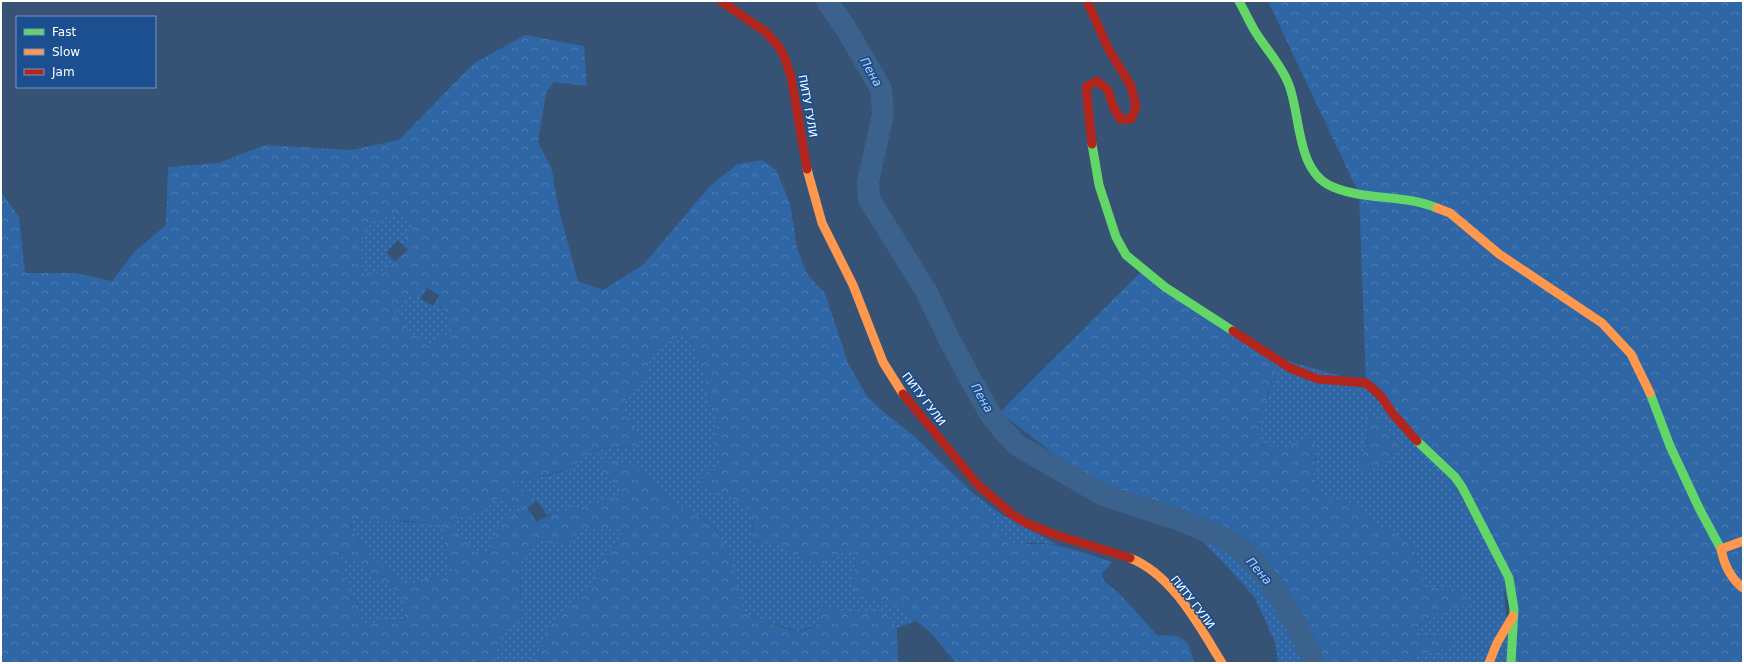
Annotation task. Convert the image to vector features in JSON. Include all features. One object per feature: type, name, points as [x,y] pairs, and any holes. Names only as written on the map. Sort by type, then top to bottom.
[{"type":"street","name":"ПИТУ ГУЛИ","points":[[721,1],[736,14],[772,38],[780,48],[790,73],[799,131],[819,215],[855,288],[885,365],[897,385],[966,472],[995,501],[1026,522],[1046,532],[1071,542],[1135,561],[1147,568],[1165,584],[1179,601],[1222,663]]},
{"type":"street","points":[[1088,1],[1109,50],[1131,86],[1136,107],[1131,119],[1120,119],[1113,106],[1108,90],[1097,81],[1086,88],[1093,153],[1099,185],[1116,237],[1126,255],[1165,287],[1290,368],[1318,379],[1331,381],[1358,381],[1366,383],[1373,388],[1411,434],[1455,477],[1462,487],[1509,578],[1512,591],[1514,632],[1511,663]]},
{"type":"street","points":[[1239,1],[1256,33],[1279,67],[1289,85],[1300,136],[1311,167],[1320,180],[1333,187],[1365,196],[1413,200],[1450,213],[1498,254],[1602,323],[1622,343],[1631,354],[1649,389],[1673,453],[1699,508],[1721,549],[1727,572],[1734,582],[1743,588]]},
{"type":"street","points":[[1721,549],[1743,541]]},
{"type":"street","points":[[1490,661],[1497,643],[1513,616]]},
{"type":"street","points":[[1490,661],[1496,651],[1503,648],[1510,652],[1511,663]]},
{"type":"green space","points":[[1268,1],[1743,1],[1743,663],[1511,663],[1513,615],[1478,516],[1366,383],[1359,194]]},
{"type":"green space","points":[[525,35],[584,46],[587,86],[554,82],[546,93],[538,142],[551,167],[559,210],[578,281],[603,290],[643,265],[709,187],[737,164],[762,160],[776,170],[790,203],[797,248],[807,274],[825,293],[848,363],[867,396],[886,414],[913,435],[974,494],[988,515],[1016,545],[1041,544],[1065,547],[1112,562],[1102,574],[1104,581],[1119,593],[1158,636],[1173,636],[1183,639],[1190,648],[1194,663],[956,663],[931,633],[900,608],[857,594],[852,581],[856,561],[853,551],[846,551],[818,565],[780,545],[758,543],[752,540],[752,517],[744,505],[729,496],[698,485],[704,473],[719,465],[720,455],[714,445],[718,420],[710,407],[703,369],[690,338],[682,335],[664,343],[649,359],[646,375],[640,385],[628,394],[622,409],[632,422],[636,431],[636,445],[626,448],[606,448],[592,451],[577,463],[555,473],[533,478],[510,480],[537,501],[527,508],[537,522],[556,513],[599,503],[619,496],[619,488],[603,475],[601,467],[606,461],[630,463],[676,504],[711,522],[730,554],[743,612],[779,627],[800,631],[820,623],[821,606],[852,613],[878,611],[888,615],[897,628],[898,663],[532,663],[541,648],[547,629],[580,595],[594,585],[604,553],[620,541],[624,530],[583,530],[565,543],[540,539],[527,554],[521,577],[522,619],[504,629],[496,650],[496,663],[476,661],[473,663],[1,663],[1,192],[19,217],[25,273],[75,273],[112,281],[134,252],[166,225],[168,167],[219,163],[265,145],[351,150],[399,140],[473,64]],"holes":[[[398,215],[416,223],[403,245],[408,250],[384,271],[375,276],[363,273],[361,252],[365,231],[374,221]],[[427,288],[439,295],[436,301],[447,314],[454,331],[428,345],[408,330],[396,312],[406,295],[418,296],[420,299]],[[499,498],[521,510],[502,523],[492,541],[489,556],[470,547],[450,522],[481,509]],[[349,519],[442,524],[446,553],[454,572],[406,584],[380,564],[364,548]],[[339,551],[402,595],[405,619],[362,624],[359,606],[348,588]]]},
{"type":"green space","points":[[398,215],[416,223],[403,245],[398,240],[386,252],[395,262],[375,276],[363,273],[361,245],[365,231],[369,225],[376,220]]},
{"type":"green space","points":[[1143,270],[1270,356],[1275,371],[1275,381],[1268,392],[1259,426],[1258,445],[1287,447],[1310,437],[1317,449],[1313,477],[1323,495],[1337,502],[1349,501],[1373,525],[1397,534],[1413,546],[1426,589],[1443,587],[1453,589],[1468,599],[1468,605],[1444,611],[1436,615],[1422,623],[1410,634],[1415,636],[1441,637],[1451,642],[1448,648],[1392,663],[1320,663],[1285,588],[1260,560],[1234,537],[1207,522],[1184,513],[1110,490],[1050,451],[1000,412]]},
{"type":"green space","points":[[406,295],[418,296],[420,299],[433,306],[436,301],[447,314],[454,331],[428,345],[408,330],[396,312]]},
{"type":"green space","points":[[681,334],[690,338],[703,369],[710,407],[718,419],[714,445],[720,455],[719,465],[704,473],[699,485],[729,496],[744,505],[752,517],[752,540],[758,543],[780,545],[818,565],[846,551],[853,551],[856,561],[854,569],[857,594],[900,608],[916,621],[897,628],[885,615],[881,613],[851,613],[821,606],[821,623],[799,631],[767,622],[743,612],[721,537],[711,522],[676,504],[644,474],[603,475],[619,488],[619,496],[608,501],[547,515],[537,501],[509,480],[533,478],[558,473],[572,466],[584,456],[600,449],[629,448],[638,440],[636,429],[622,409],[628,394],[639,385],[646,375],[649,359],[664,343]]},
{"type":"green space","points":[[1270,356],[1358,381],[1440,462],[1501,564],[1511,663],[1392,663],[1448,648],[1431,636],[1416,637],[1410,634],[1422,623],[1443,611],[1467,605],[1468,599],[1453,589],[1438,587],[1426,589],[1413,546],[1397,534],[1373,525],[1349,501],[1337,502],[1323,495],[1313,477],[1317,449],[1257,445],[1262,412],[1267,396],[1275,381]],"holes":[[[1366,416],[1382,420],[1393,441],[1399,446],[1356,466],[1365,454],[1368,427]]]},
{"type":"green space","points":[[1366,416],[1382,420],[1393,441],[1399,445],[1385,462],[1370,470],[1361,469],[1356,466],[1366,448],[1368,430]]},
{"type":"green space","points":[[974,494],[1001,514],[1058,545],[1031,542],[1016,546],[988,515]]},
{"type":"green space","points":[[499,498],[521,510],[492,541],[489,556],[470,547],[450,522],[481,509]]},
{"type":"green space","points":[[349,519],[442,524],[446,553],[454,572],[406,585],[375,562],[354,534]]},
{"type":"green space","points":[[1180,520],[1225,540],[1248,557],[1258,567],[1283,602],[1308,649],[1313,663],[1278,663],[1275,642],[1255,598],[1222,561]]},
{"type":"green space","points":[[624,529],[620,541],[604,553],[594,585],[580,595],[548,629],[541,648],[532,663],[496,663],[496,650],[504,628],[522,619],[521,577],[524,561],[530,550],[540,539],[565,543],[583,530]]},
{"type":"green space","points":[[339,551],[402,595],[405,619],[362,624],[359,606],[348,588]]},
{"type":"waterway","name":"Пена","points":[[827,1],[845,27],[881,89],[883,114],[868,182],[869,199],[926,291],[949,339],[991,415],[1017,445],[1103,495],[1180,520],[1225,539],[1242,550],[1255,563],[1272,585],[1287,609],[1311,654],[1313,663]]},
{"type":"traffic: fast","points":[[1239,1],[1256,33],[1286,78],[1293,98],[1306,156],[1312,169],[1321,180],[1333,187],[1346,191],[1412,201],[1437,208]]},
{"type":"traffic: fast","points":[[1092,144],[1099,185],[1116,237],[1126,255],[1165,287],[1233,331]]},
{"type":"traffic: fast","points":[[1650,393],[1670,446],[1699,508],[1721,549]]},
{"type":"traffic: fast","points":[[1417,441],[1455,477],[1462,487],[1509,578],[1514,609],[1511,663]]},
{"type":"traffic: slow","points":[[807,169],[822,223],[853,285],[883,362],[903,394]]},
{"type":"traffic: slow","points":[[1437,208],[1450,213],[1499,254],[1602,323],[1631,354],[1650,393]]},
{"type":"traffic: slow","points":[[1743,541],[1721,549],[1728,571],[1734,580],[1743,588]]},
{"type":"traffic: slow","points":[[1130,558],[1159,576],[1172,589],[1184,603],[1222,663]]},
{"type":"traffic: slow","points":[[1489,663],[1497,643],[1513,616]]},
{"type":"traffic: jam","points":[[721,1],[767,33],[779,47],[784,56],[791,76],[807,169]]},
{"type":"traffic: jam","points":[[1087,1],[1109,50],[1131,86],[1136,107],[1131,119],[1120,119],[1113,106],[1108,90],[1097,81],[1086,87],[1092,144]]},
{"type":"traffic: jam","points":[[1233,331],[1290,368],[1318,379],[1366,383],[1380,395],[1393,414],[1417,441]]},
{"type":"traffic: jam","points":[[903,394],[978,485],[1013,515],[1026,523],[1053,534],[1130,558]]}]
